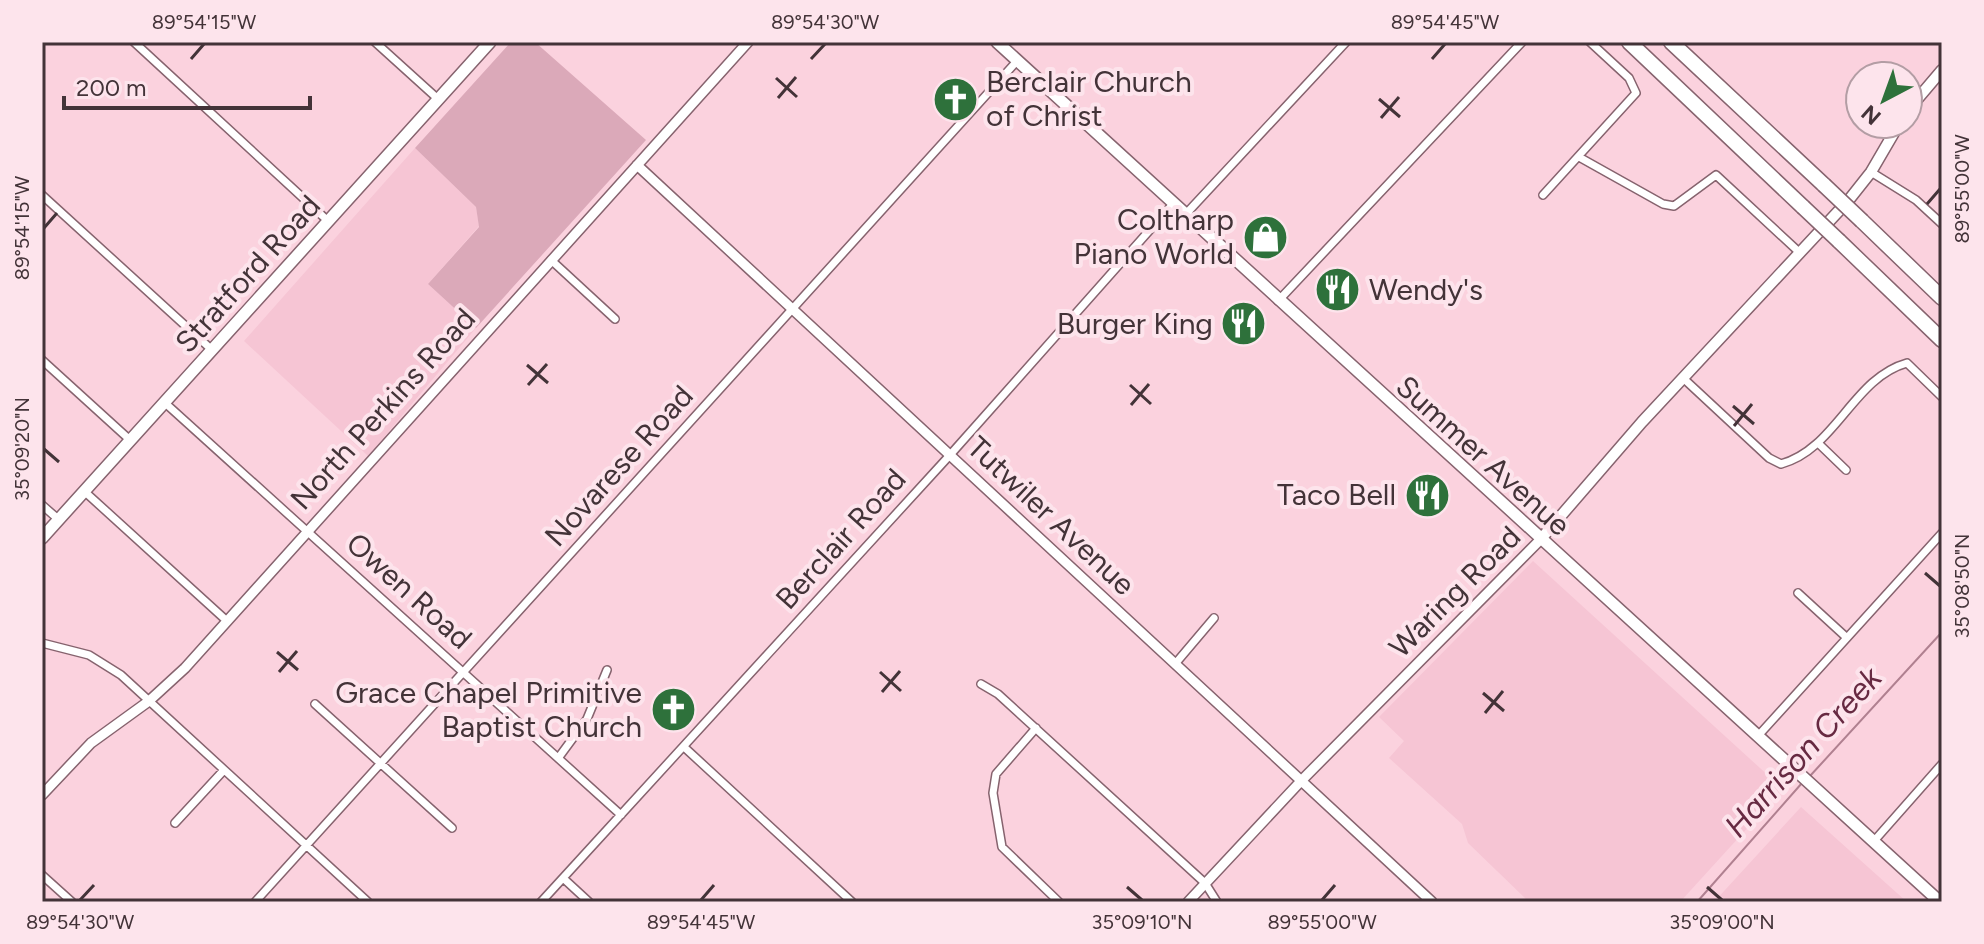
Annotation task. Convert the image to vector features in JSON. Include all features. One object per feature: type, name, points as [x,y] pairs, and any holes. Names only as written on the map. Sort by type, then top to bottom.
[{"type":"highway","points":[[1629,42],[1942,340]]},
{"type":"highway","points":[[1671,42],[1942,298]]},
{"type":"main road","name":"Stratford Road","points":[[42,538],[490,42]]},
{"type":"main road","name":"Summer Avenue","points":[[997,42],[1184,216],[1940,902]]},
{"type":"main road","points":[[1924,91],[1942,70]]},
{"type":"main road","name":"Waring Road","points":[[1540,540],[1871,172],[1890,140]]},
{"type":"street","points":[[134,42],[328,221]]},
{"type":"street","points":[[375,42],[438,99]]},
{"type":"street","name":"North Perkins Road","points":[[42,795],[91,743],[149,701],[227,621],[748,42]]},
{"type":"street","points":[[1184,216],[1346,42]]},
{"type":"street","points":[[1278,301],[1522,42]]},
{"type":"street","points":[[1543,195],[1634,98],[1635,88],[1629,78],[1590,42]]},
{"type":"street","name":"Novarese Road","points":[[255,902],[1017,61]]},
{"type":"street","points":[[1579,157],[1663,204],[1674,206],[1716,175],[1799,252]]},
{"type":"street","name":"Tutwiler Avenue","points":[[637,165],[1432,902]]},
{"type":"street","points":[[1871,172],[1916,200],[1942,224]]},
{"type":"street","points":[[42,195],[212,350]]},
{"type":"street","name":"Berclair Road","points":[[541,902],[950,455],[1172,205]]},
{"type":"street","points":[[551,260],[615,319]]},
{"type":"street","points":[[42,360],[130,440]]},
{"type":"street","points":[[1683,378],[1781,464],[1793,461],[1818,443],[1885,369],[1907,363],[1942,397]]},
{"type":"street","name":"Owen Road","points":[[164,402],[621,815]]},
{"type":"street","points":[[1818,443],[1846,470]]},
{"type":"street","points":[[84,491],[227,621]]},
{"type":"street","points":[[42,505],[58,519]]},
{"type":"street","points":[[1757,737],[1942,533]]},
{"type":"street","name":"Waring Road","points":[[1188,902],[1301,781],[1540,540]]},
{"type":"street","points":[[1798,593],[1846,637]]},
{"type":"street","points":[[1175,664],[1214,618]]},
{"type":"street","points":[[42,643],[81,652],[104,663],[368,902]]},
{"type":"street","points":[[559,757],[587,719],[607,670]]},
{"type":"street","points":[[981,684],[994,690],[1205,883],[1217,902]]},
{"type":"street","points":[[315,704],[452,828]]},
{"type":"street","points":[[1036,728],[996,774],[993,787],[997,819],[1002,847],[1059,902]]},
{"type":"street","points":[[684,747],[852,902]]},
{"type":"street","points":[[1874,841],[1942,764]]},
{"type":"street","points":[[175,823],[224,770]]},
{"type":"street","points":[[42,875],[72,902]]},
{"type":"street","points":[[563,878],[589,902]]},
{"type":"shaded area","points":[[511,42],[535,42],[646,140],[476,328],[428,284],[479,227],[476,207],[415,148]]},
{"type":"shaded area","points":[[415,148],[476,207],[479,226],[428,284],[476,328],[368,456],[244,341]]},
{"type":"shaded area","points":[[1533,561],[1783,789],[1680,902],[1529,902],[1468,843],[1462,824],[1389,758],[1404,741],[1379,717]]},
{"type":"shaded area","points":[[1801,807],[1907,902],[1714,902]]},
{"type":"waterway","name":"Harrison Creek","points":[[1810,776],[1942,632]]},
{"type":"waterway","name":"Harrison Creek","points":[[1697,902],[1802,783]]},
{"type":"place","name":"Berclair Church of Christ","points":[[955,99]]},
{"type":"place","name":"Coltharp Piano World","points":[[1265,237]]},
{"type":"place","name":"Wendy's","points":[[1338,290]]},
{"type":"place","name":"Burger King","points":[[1244,324]]},
{"type":"place","name":"Taco Bell","points":[[1427,495]]},
{"type":"place","name":"Grace Chapel Primitive Baptist Church","points":[[673,710]]}]
